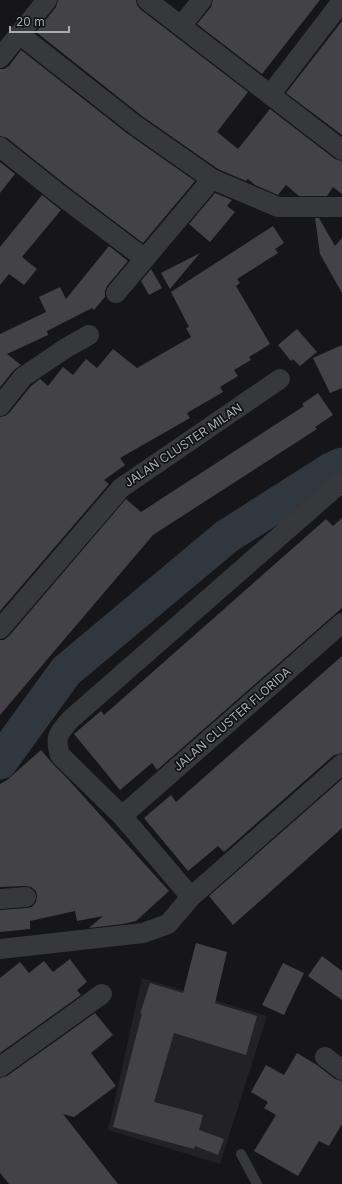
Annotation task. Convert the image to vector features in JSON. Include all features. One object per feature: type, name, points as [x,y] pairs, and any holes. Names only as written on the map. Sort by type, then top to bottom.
[{"type":"street","points":[[0,58],[47,0]]},
{"type":"street","points":[[147,0],[342,150]]},
{"type":"street","points":[[181,26],[202,0]]},
{"type":"street","points":[[270,95],[341,3]]},
{"type":"street","points":[[19,34],[135,125],[212,179],[278,207],[342,207]]},
{"type":"street","points":[[0,147],[59,194],[144,258]]},
{"type":"street","points":[[116,293],[212,179]]},
{"type":"street","points":[[0,406],[23,377],[66,348],[89,335]]},
{"type":"street","name":"JALAN CLUSTER MILAN","points":[[0,629],[121,488],[280,379]]},
{"type":"street","points":[[190,897],[122,816],[60,755],[57,745],[58,735],[71,719],[325,496],[342,483]]},
{"type":"street","name":"JALAN CLUSTER FLORIDA","points":[[122,816],[342,623]]},
{"type":"street","points":[[0,949],[143,933],[168,924],[190,897],[342,764]]},
{"type":"street","points":[[0,899],[26,897]]},
{"type":"street","points":[[0,1067],[102,994]]},
{"type":"street","points":[[325,1057],[342,1070]]},
{"type":"lane","points":[[241,1154],[257,1184]]},
{"type":"shaded area","points":[[142,978],[267,1016],[220,1164],[108,1130]]},
{"type":"building","points":[[58,0],[136,0],[140,9],[248,92],[217,132],[238,149],[270,109],[335,159],[342,161],[342,194],[333,187],[327,196],[299,196],[286,185],[278,195],[255,185],[248,179],[246,181],[218,169],[142,116],[36,32],[56,7]]},
{"type":"building","points":[[213,0],[320,0],[262,74],[197,24],[211,7]]},
{"type":"building","points":[[342,21],[342,135],[286,93]]},
{"type":"building","points":[[21,50],[128,134],[195,181],[143,243],[7,138],[0,136],[0,69],[4,69],[9,66]]},
{"type":"building","points":[[0,162],[15,174],[0,193]]},
{"type":"building","points":[[215,193],[232,200],[227,206],[235,212],[210,242],[189,224]]},
{"type":"building","points":[[42,195],[61,210],[22,257],[37,269],[24,285],[9,274],[0,285],[0,247]]},
{"type":"building","points":[[315,218],[319,218],[335,246],[342,238],[342,293],[320,254]]},
{"type":"building","points":[[273,226],[284,243],[275,249],[278,253],[237,279],[240,283],[236,286],[270,344],[249,357],[251,360],[234,370],[238,376],[220,387],[223,392],[187,413],[190,418],[120,458],[125,465],[104,480],[109,484],[0,611],[0,417],[9,413],[31,386],[40,379],[48,386],[63,367],[73,375],[86,359],[97,368],[113,349],[137,368],[191,337],[186,328],[189,327],[171,292]]},
{"type":"building","points":[[109,246],[128,261],[107,286],[105,297],[94,310],[92,308],[47,331],[48,335],[7,354],[21,365],[14,370],[0,387],[0,334],[46,312],[39,297],[60,287],[66,299]]},
{"type":"building","points":[[200,253],[170,289],[161,273]]},
{"type":"building","points":[[151,269],[162,288],[149,295],[141,281]]},
{"type":"building","points":[[297,329],[317,352],[300,366],[293,359],[291,361],[278,345]]},
{"type":"building","points":[[342,345],[342,388],[330,393],[313,358]]},
{"type":"building","points":[[318,393],[333,415],[315,427],[317,429],[153,535],[0,715],[0,640],[4,640],[9,636],[126,499],[141,512],[304,406],[302,404]]},
{"type":"building","points":[[342,518],[342,608],[157,770],[152,763],[120,790],[74,734],[101,711],[104,715],[326,519],[333,526]]},
{"type":"building","points":[[342,656],[342,753],[334,755],[224,852],[218,846],[188,871],[144,818],[171,795],[176,802]]},
{"type":"building","points":[[41,750],[169,891],[136,921],[89,928],[103,916],[77,921],[75,911],[30,921],[30,929],[0,932],[0,910],[32,907],[36,902],[37,897],[36,891],[31,887],[0,887],[0,784],[7,780]]},
{"type":"building","points":[[342,779],[342,828],[233,925],[209,896]]},
{"type":"building","points":[[196,943],[227,952],[215,1003],[257,1016],[246,1055],[174,1033],[154,1102],[203,1115],[199,1130],[224,1139],[218,1155],[195,1146],[194,1149],[113,1127],[142,1013],[140,1014],[150,983],[183,993]]},
{"type":"building","points":[[322,956],[342,971],[342,1000],[308,976]]},
{"type":"building","points":[[70,959],[87,982],[77,990],[81,995],[0,1053],[0,978],[20,962],[29,973],[44,961],[53,972]]},
{"type":"building","points":[[283,963],[304,973],[284,1015],[262,1005]]},
{"type":"building","points":[[95,1013],[113,1035],[91,1053],[116,1086],[74,1117],[63,1114],[118,1184],[9,1184],[0,1173],[0,1078],[7,1076]]},
{"type":"building","points":[[297,1053],[317,1065],[335,1079],[342,1081],[342,1124],[329,1146],[319,1141],[298,1176],[254,1151],[276,1115],[264,1108],[268,1102],[251,1092],[266,1065],[284,1075]]},
{"type":"waterway","points":[[0,762],[66,671],[226,537],[331,470],[342,465]]}]
